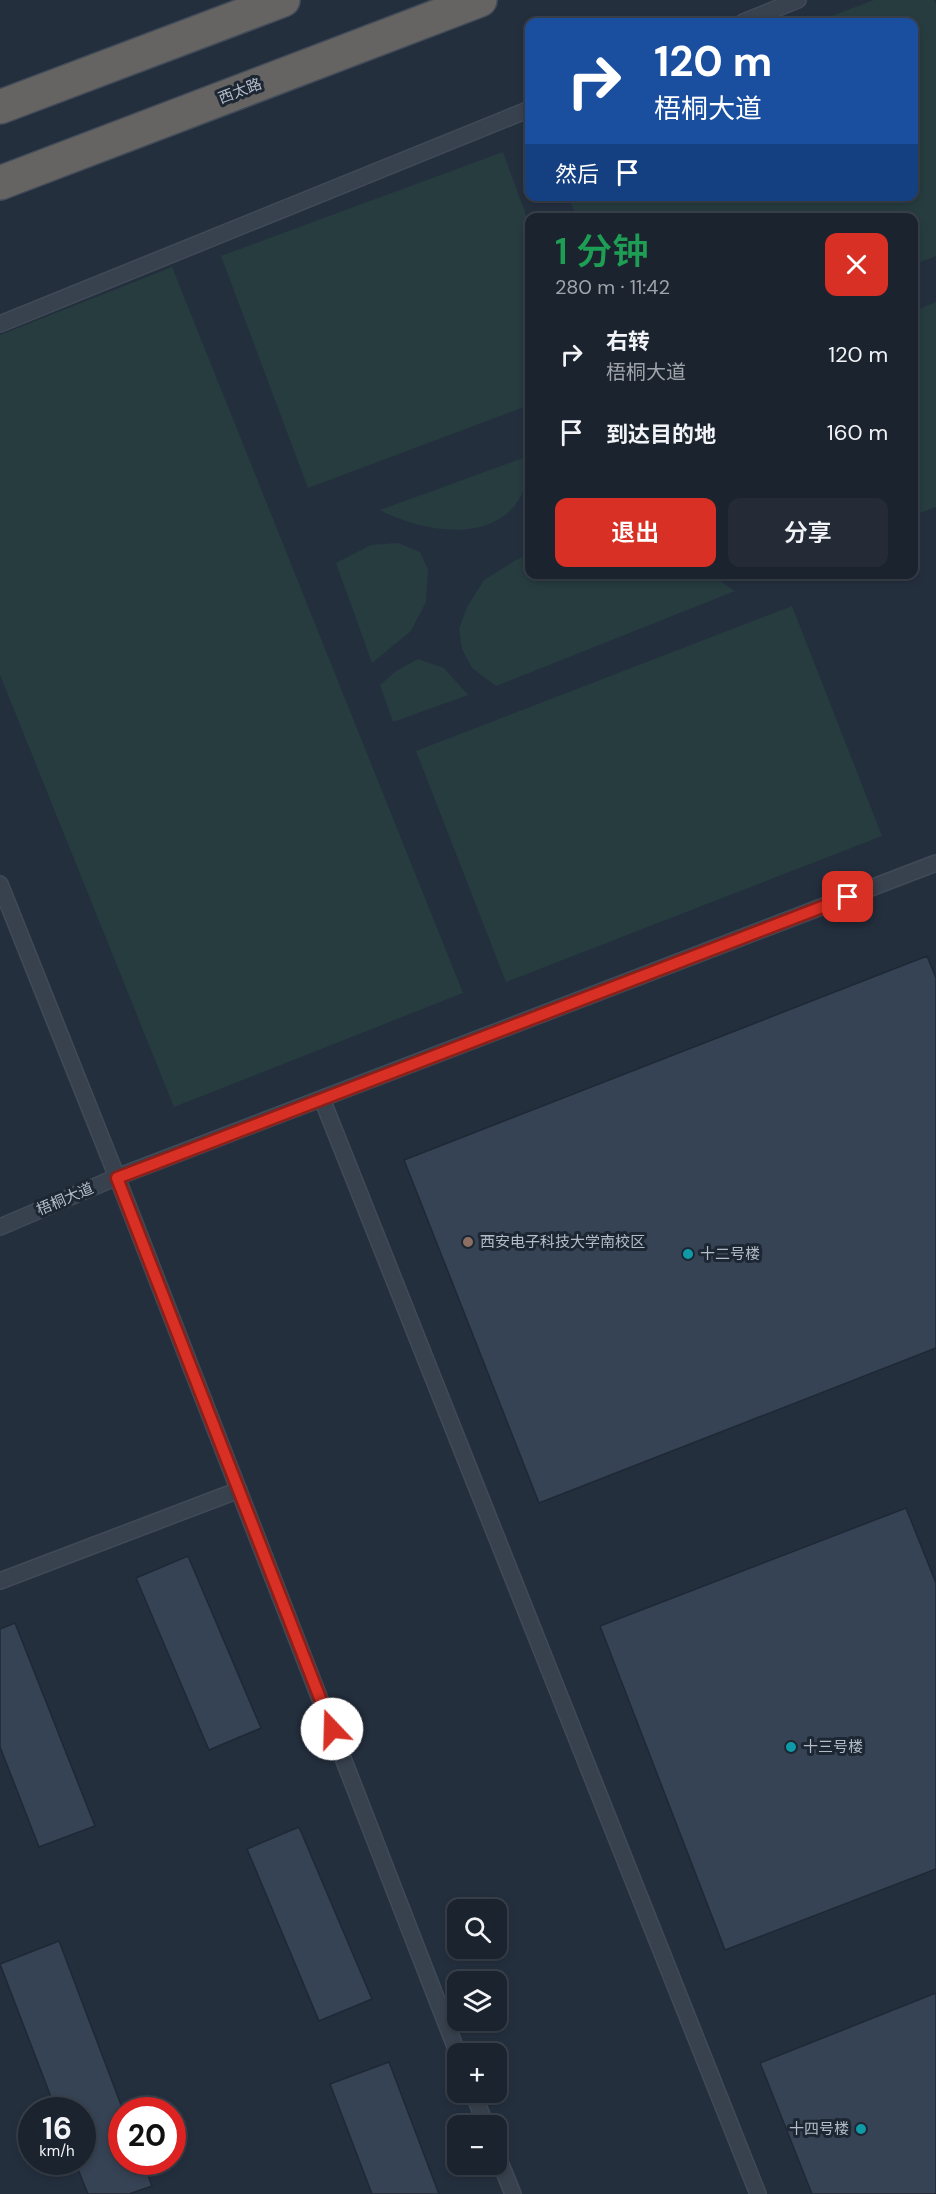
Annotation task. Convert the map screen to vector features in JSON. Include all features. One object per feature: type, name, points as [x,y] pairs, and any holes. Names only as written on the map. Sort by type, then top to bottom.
[{"type":"highway","points":[[0,107],[283,0]]},
{"type":"highway","name":"西太路","points":[[0,183],[480,0]]},
{"type":"lane","points":[[753,18],[798,0]]},
{"type":"lane","points":[[0,324],[525,111]]},
{"type":"lane","name":"梧桐大道","points":[[0,1227],[117,1178],[936,863]]},
{"type":"lane","points":[[0,884],[454,2043]]},
{"type":"lane","points":[[322,1099],[758,2194]]},
{"type":"lane","points":[[0,1581],[239,1491]]},
{"type":"lane","points":[[505,2175],[513,2194]]},
{"type":"green space","points":[[874,0],[934,0],[936,4],[936,256],[918,263],[918,213],[575,213],[570,201],[918,201],[918,18],[827,18]]},
{"type":"green space","points":[[503,152],[525,213],[525,407],[308,488],[221,256]]},
{"type":"green space","points":[[172,267],[463,993],[174,1107],[0,675],[0,335]]},
{"type":"green space","points":[[936,302],[936,507],[918,514],[918,309]]},
{"type":"green space","points":[[523,458],[525,487],[513,508],[497,520],[479,527],[459,530],[438,529],[398,518],[380,510]]},
{"type":"green space","points":[[398,543],[420,552],[428,569],[426,602],[411,631],[372,663],[336,563],[371,545]]},
{"type":"green space","points":[[525,556],[525,579],[717,579],[735,591],[496,686],[472,668],[462,649],[459,629],[467,607],[484,580]]},
{"type":"green space","points":[[792,606],[882,836],[506,982],[416,751]]},
{"type":"green space","points":[[418,659],[444,668],[468,695],[393,722],[380,685],[396,671]]},
{"type":"building","name":"十二号楼","points":[[927,956],[936,978],[936,1348],[539,1503],[404,1160]]},
{"type":"building","name":"十三号楼","points":[[906,1508],[936,1583],[936,1869],[725,1950],[600,1626]]},
{"type":"building","points":[[188,1556],[261,1728],[209,1750],[136,1578]]},
{"type":"building","points":[[15,1623],[95,1826],[39,1847],[0,1747],[0,1629]]},
{"type":"building","points":[[299,1827],[372,1999],[319,2021],[247,1849]]},
{"type":"building","points":[[59,1941],[118,2097],[108,2097],[108,2175],[148,2175],[152,2186],[129,2194],[88,2194],[80,2175],[96,2175],[96,2097],[51,2097],[0,1964]]},
{"type":"building","name":"十四号楼","points":[[936,1993],[936,2194],[812,2194],[760,2063]]},
{"type":"building","points":[[389,2062],[439,2194],[372,2194],[330,2084]]},
{"type":"place","name":"西安电子科技大学南校区","points":[[468,1242]]},
{"type":"place","name":"十二号楼","points":[[688,1254]]},
{"type":"place","name":"十三号楼","points":[[791,1747]]},
{"type":"place","name":"十四号楼","points":[[861,2129]]},
{"type":"route","points":[[332,1729],[117,1178],[848,897]]}]
